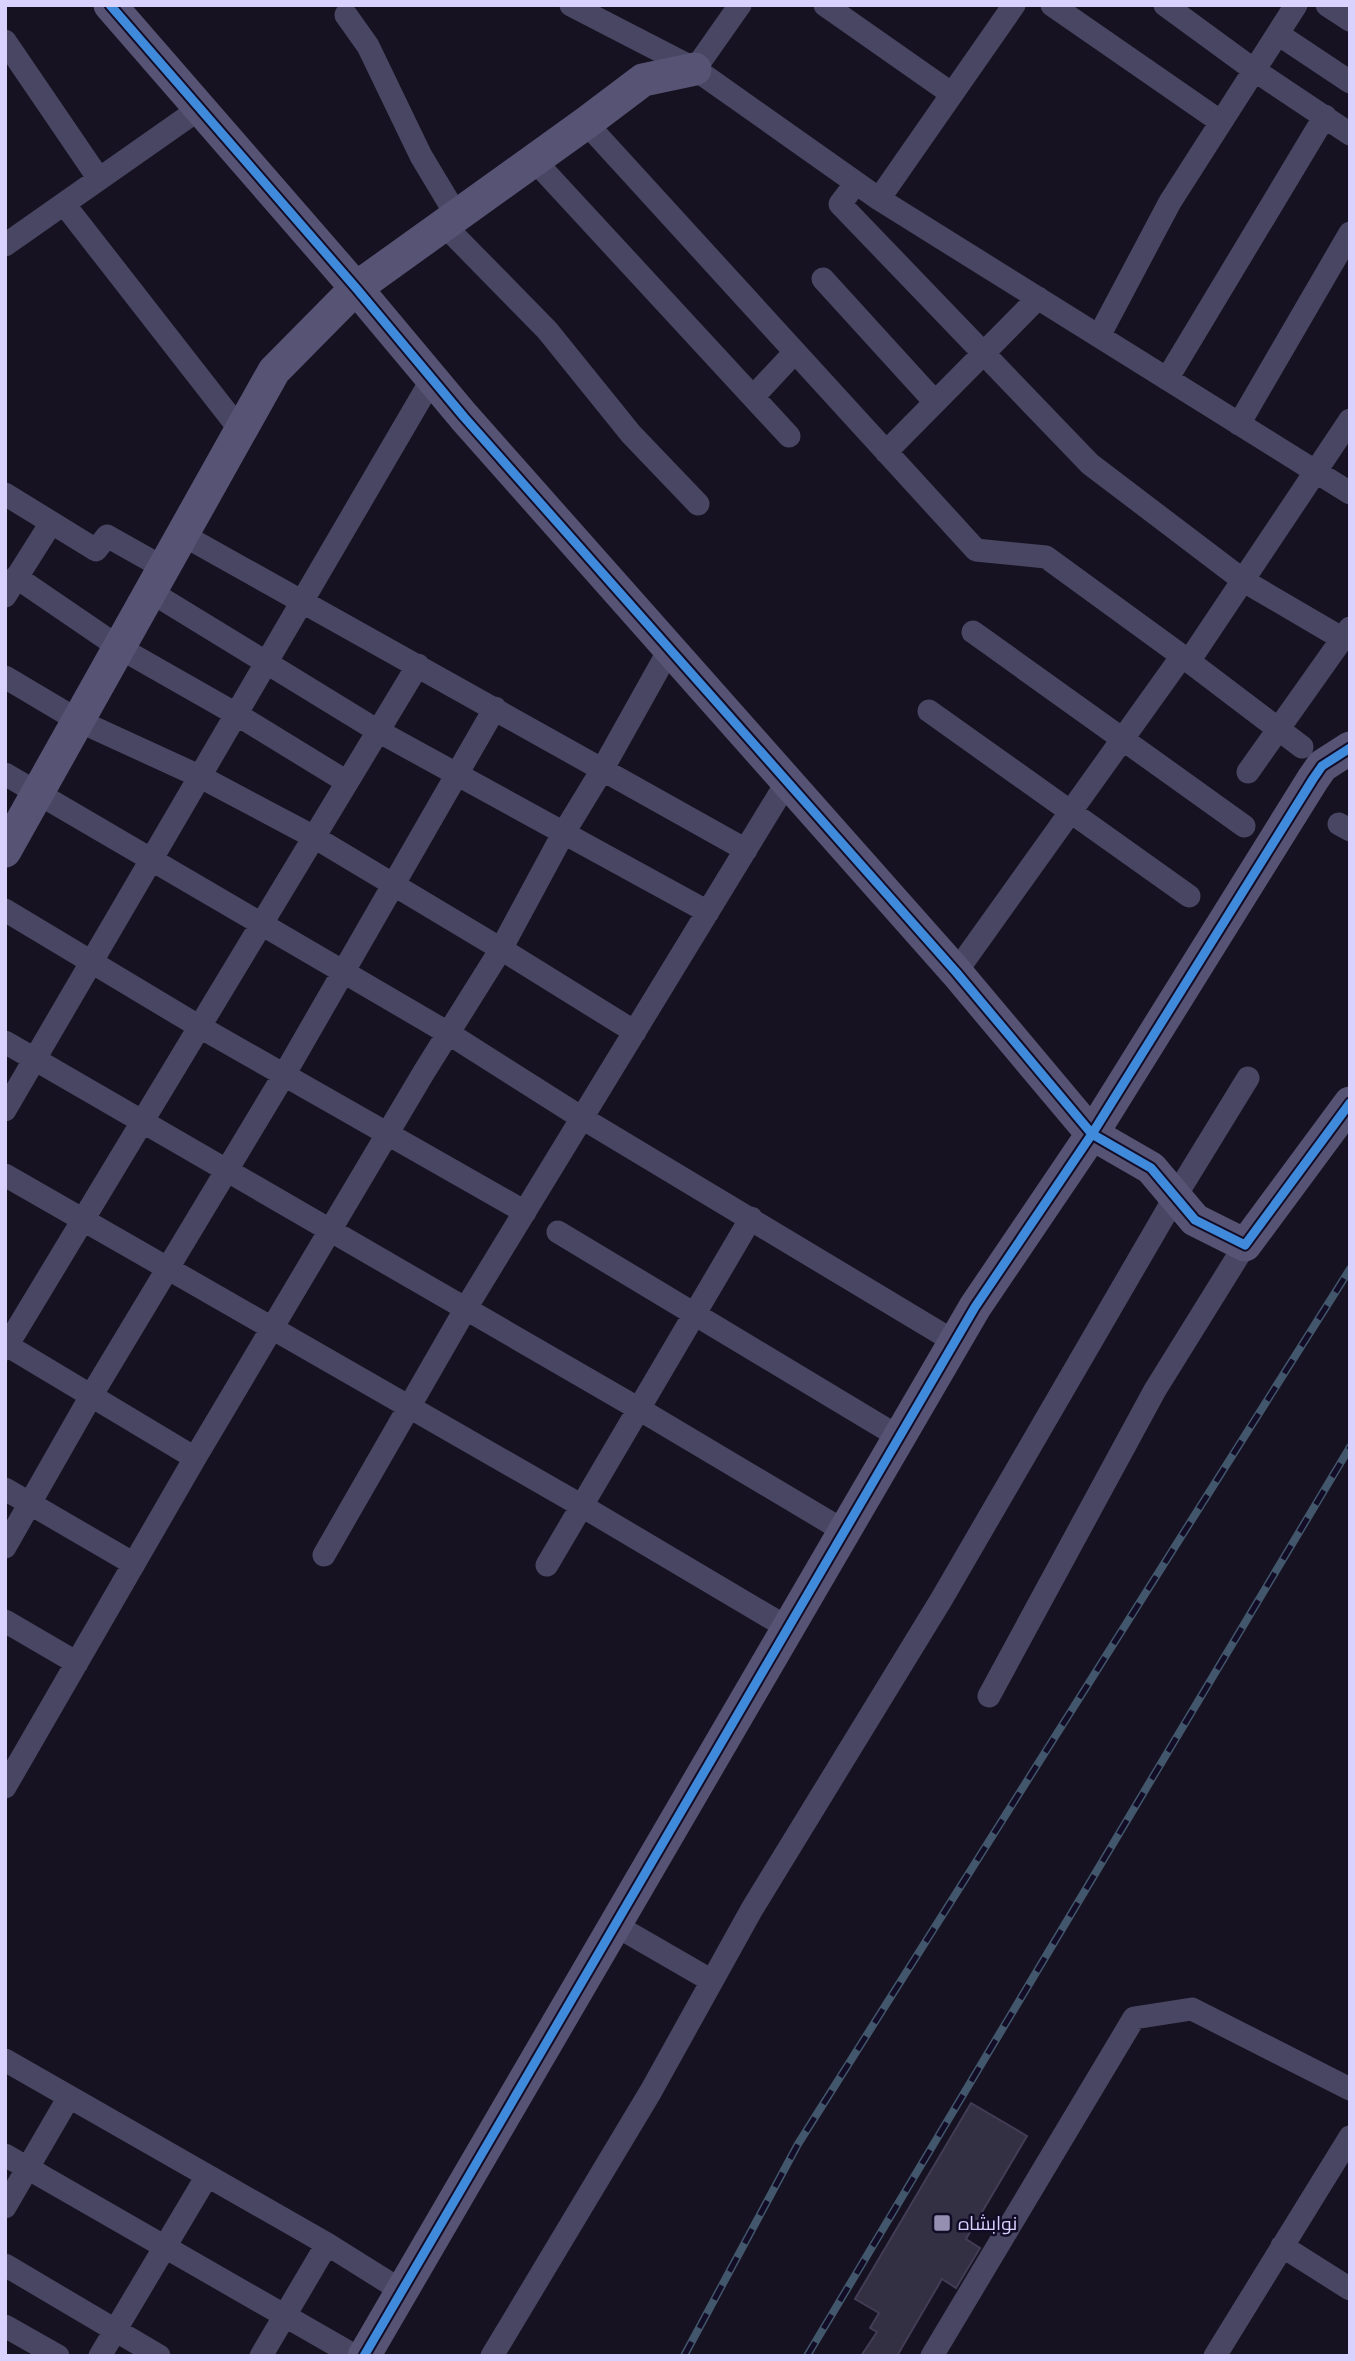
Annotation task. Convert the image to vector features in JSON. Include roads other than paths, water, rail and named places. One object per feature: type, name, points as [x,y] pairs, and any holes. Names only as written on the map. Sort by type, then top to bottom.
[{"type":"street","points":[[110,5],[669,650],[956,972],[1092,1134],[1151,1168],[1195,1220],[1245,1245]]},
{"type":"street","points":[[5,851],[274,371],[356,288],[643,80],[695,69],[740,5]]},
{"type":"street","points":[[825,5],[952,94]]},
{"type":"street","points":[[1052,5],[1221,122]]},
{"type":"street","points":[[1165,5],[1254,70],[1350,134]]},
{"type":"street","points":[[1098,336],[1170,202],[1296,5]]},
{"type":"street","points":[[1327,5],[1350,20]]},
{"type":"street","points":[[573,6],[695,69],[879,199],[1350,493]]},
{"type":"street","points":[[879,199],[1013,6]]},
{"type":"street","points":[[346,15],[368,46],[451,220],[547,330],[631,434],[698,504]]},
{"type":"street","points":[[1278,34],[1350,82]]},
{"type":"street","points":[[5,41],[99,179]]},
{"type":"street","points":[[8,238],[64,204],[199,109]]},
{"type":"street","points":[[1167,379],[1325,116]]},
{"type":"street","points":[[586,123],[976,550],[1046,557],[1312,756]]},
{"type":"street","points":[[534,160],[789,436]]},
{"type":"street","points":[[856,183],[840,204],[1090,464],[1244,581],[1346,634],[1248,772]]},
{"type":"street","points":[[64,204],[241,431]]},
{"type":"street","points":[[1239,424],[1350,233]]},
{"type":"street","points":[[823,279],[935,402]]},
{"type":"street","points":[[886,452],[1038,298]]},
{"type":"street","points":[[753,397],[795,352]]},
{"type":"street","points":[[5,1110],[432,379]]},
{"type":"street","points":[[956,972],[1123,738],[1244,581],[1350,420]]},
{"type":"street","points":[[5,494],[96,550],[107,536],[158,580],[267,662],[379,731],[708,912]]},
{"type":"street","points":[[51,523],[10,587],[236,714],[347,782]]},
{"type":"street","points":[[183,535],[746,850]]},
{"type":"street","points":[[973,632],[1244,826]]},
{"type":"street","points":[[5,1787],[13,1757],[77,1662],[194,1458],[387,1133],[501,949],[563,834],[669,650]]},
{"type":"street","points":[[194,1458],[6,1346],[418,666]]},
{"type":"street","points":[[5,677],[79,722],[199,776],[314,837],[635,1032]]},
{"type":"street","points":[[5,1546],[91,1396],[284,1074],[495,708]]},
{"type":"street","points":[[929,711],[1189,897]]},
{"type":"street","points":[[364,2356],[975,1307],[1092,1134],[1312,756],[1350,748]]},
{"type":"street","points":[[5,774],[448,1033],[582,1118],[955,1342]]},
{"type":"street","points":[[324,1555],[466,1308],[787,782]]},
{"type":"street","points":[[5,910],[200,1027],[525,1212]]},
{"type":"street","points":[[5,1042],[331,1229],[844,1531]]},
{"type":"street","points":[[492,2356],[651,2091],[752,1909],[941,1600],[1175,1197],[1248,1078]]},
{"type":"street","points":[[989,1696],[1155,1390],[1245,1245],[1350,1102]]},
{"type":"street","points":[[5,1175],[582,1506],[788,1628]]},
{"type":"street","points":[[547,1565],[751,1218]]},
{"type":"street","points":[[558,1232],[899,1437]]},
{"type":"street","points":[[5,1489],[134,1564]]},
{"type":"street","points":[[5,1621],[77,1662]]},
{"type":"street","points":[[615,1924],[712,1981]]},
{"type":"street","points":[[932,2356],[1134,2018],[1192,2009],[1350,2089]]},
{"type":"street","points":[[5,2060],[327,2244],[402,2291]]},
{"type":"street","points":[[5,2207],[69,2096]]},
{"type":"street","points":[[1215,2356],[1350,2137]]},
{"type":"street","points":[[5,2155],[355,2356]]},
{"type":"street","points":[[100,2356],[207,2176]]},
{"type":"street","points":[[261,2356],[327,2244]]},
{"type":"street","points":[[1282,2246],[1350,2289]]},
{"type":"street","points":[[5,2266],[159,2356]]},
{"type":"street","points":[[5,2326],[58,2356]]},
{"type":"railway","points":[[684,2356],[798,2144],[1350,1269]]},
{"type":"railway","points":[[807,2356],[1350,1447]]},
{"type":"place","name":"نوابشاہ","points":[[942,2223]]}]
